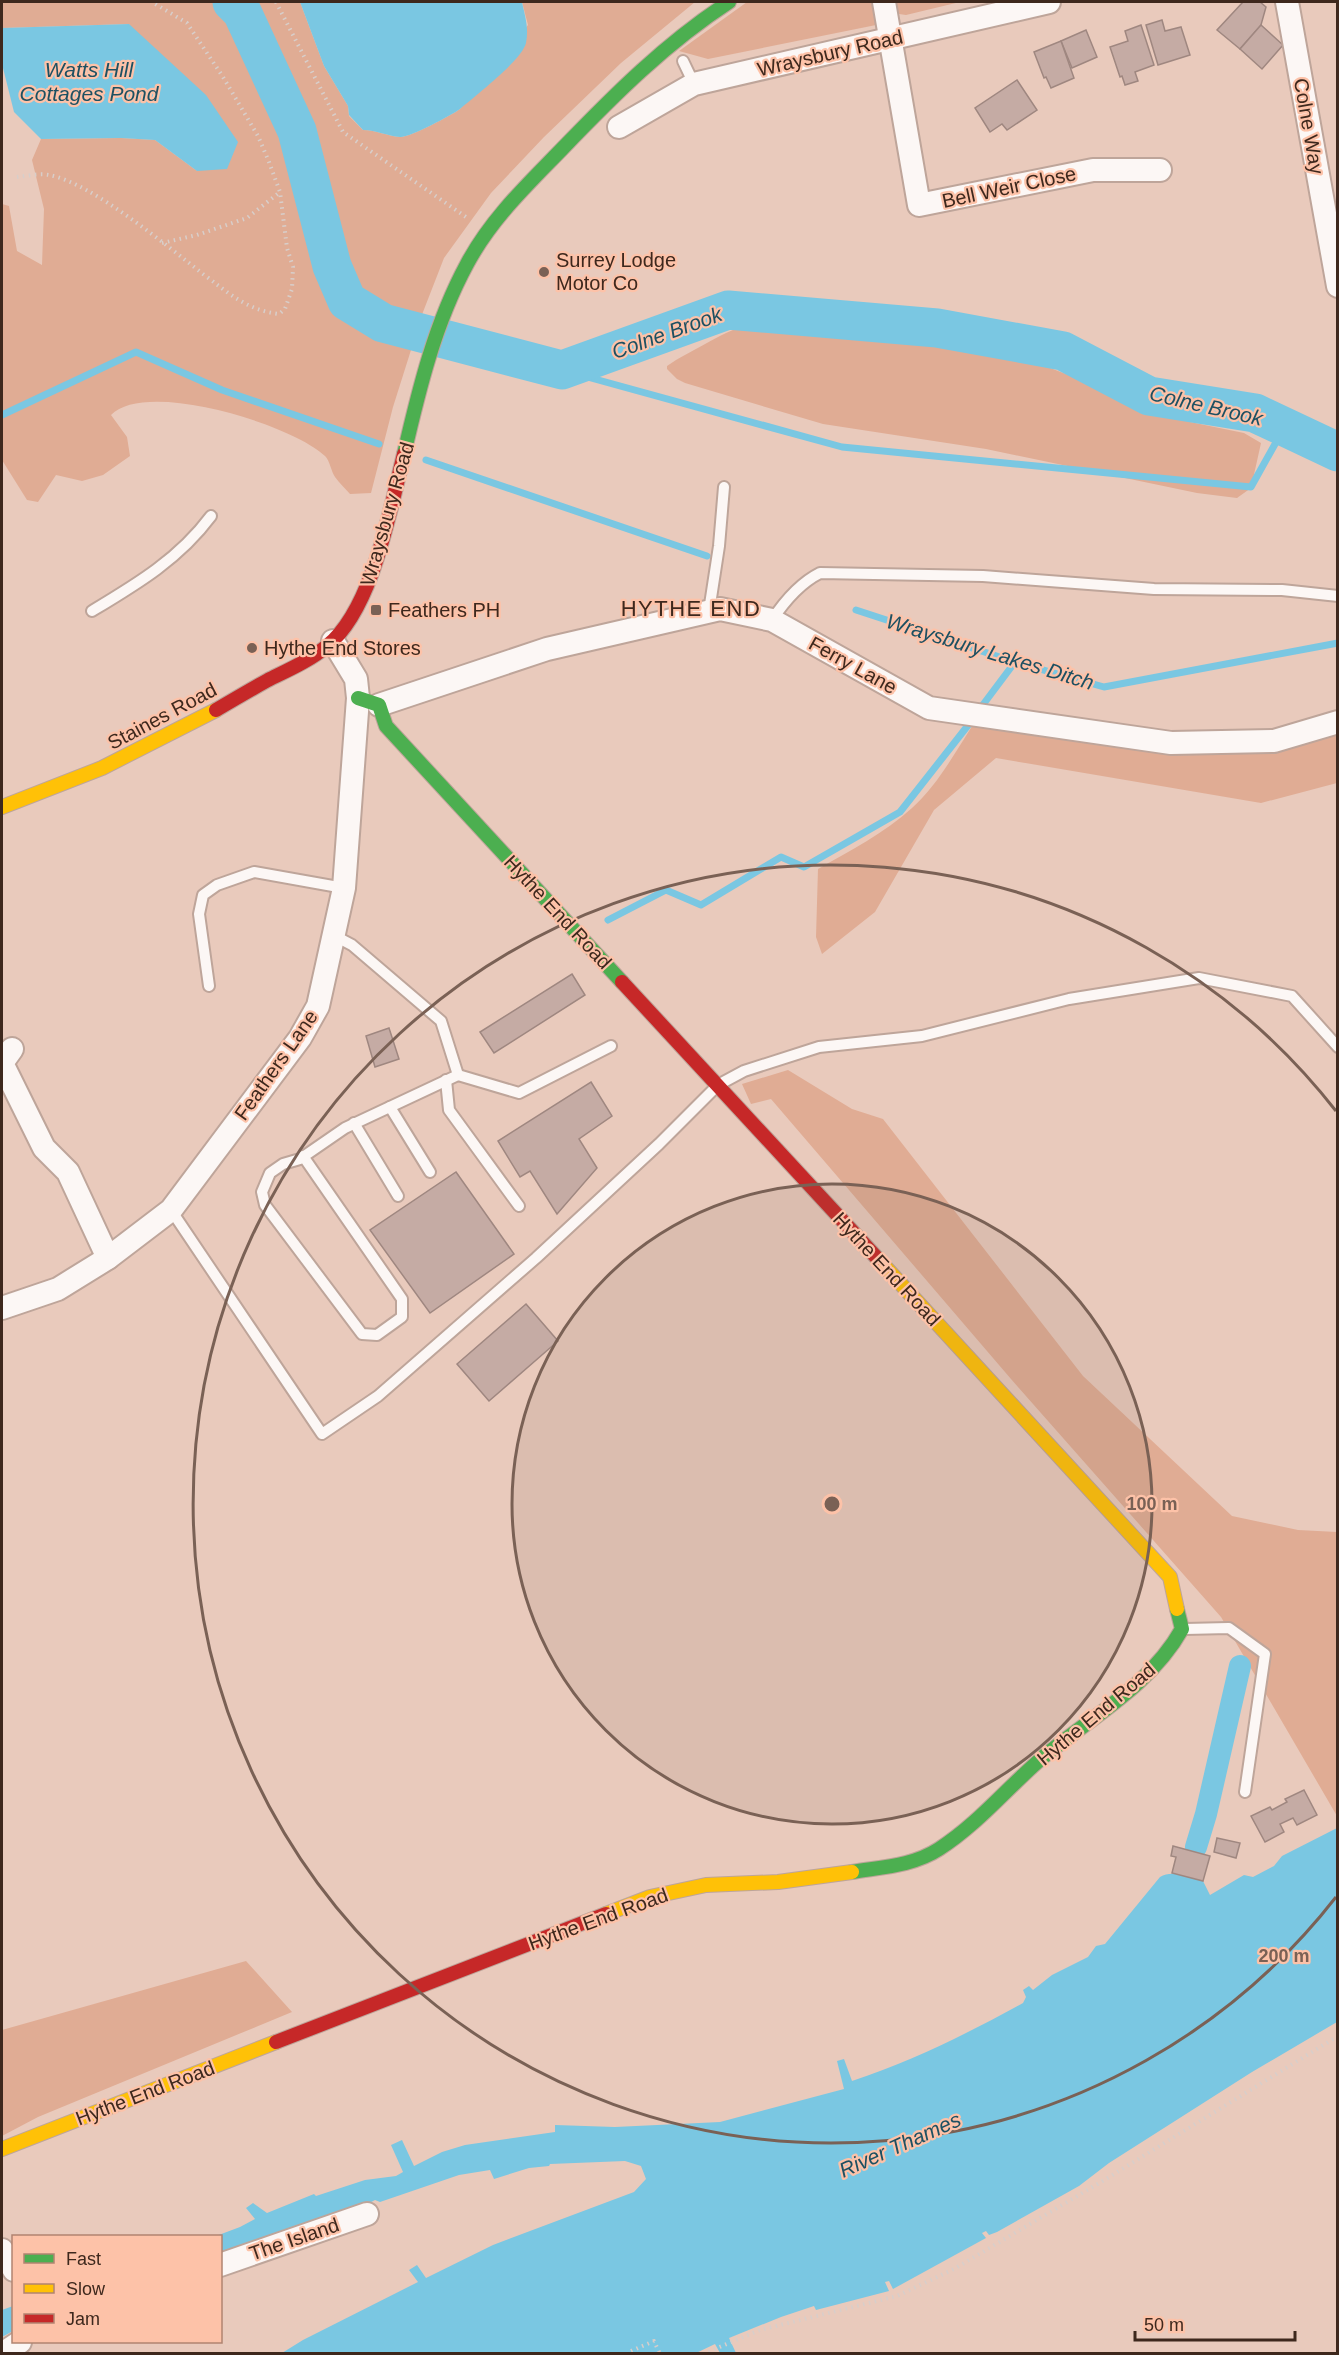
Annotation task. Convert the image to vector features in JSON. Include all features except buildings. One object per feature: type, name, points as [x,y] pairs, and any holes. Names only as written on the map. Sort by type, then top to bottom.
[{"type":"street","points":[[487,232],[542,170],[658,55],[729,2]]},
{"type":"street","points":[[884,2],[890,39]]},
{"type":"street","name":"Wraysbury Road","points":[[619,127],[694,84],[1049,2]]},
{"type":"street","name":"Colne Way","points":[[1287,2],[1338,286]]},
{"type":"street","name":"Bell Weir Close","points":[[890,39],[920,205],[1093,170],[1160,170]]},
{"type":"street","name":"Wraysbury Road","points":[[333,641],[357,608],[369,583],[423,378],[444,312],[465,267],[487,232]]},
{"type":"street","name":"Ferry Lane","points":[[369,702],[547,649],[720,609],[772,620],[929,708],[1171,743],[1274,741],[1338,722]]},
{"type":"street","name":"Feathers Lane","points":[[2,1308],[58,1289],[108,1258],[171,1210],[300,1038],[318,1006],[344,888],[369,702],[333,641]]},
{"type":"street","name":"Staines Road","points":[[2,807],[41,795],[125,759],[226,704],[333,641]]},
{"type":"street","name":"Hythe End Road","points":[[2,2149],[650,1897],[706,1884],[778,1882],[905,1864],[938,1850],[966,1829],[1042,1758],[1140,1682],[1170,1650],[1182,1629],[1170,1577],[386,726],[369,702]]},
{"type":"street","points":[[12,1049],[2,1064],[44,1148],[68,1172],[108,1258]]},
{"type":"street","name":"The Island","points":[[222,2264],[367,2214]]},
{"type":"street","points":[[2,2250],[12,2267]]},
{"type":"street","points":[[2,2354],[18,2343]]},
{"type":"lane","points":[[683,62],[694,84]]},
{"type":"lane","points":[[709,611],[719,546],[724,487]]},
{"type":"lane","points":[[92,611],[179,554],[211,516]]},
{"type":"lane","points":[[772,620],[803,584],[820,573],[983,576],[1154,589],[1282,591],[1338,596]]},
{"type":"lane","points":[[208,986],[199,914],[203,895],[217,885],[254,872],[282,875],[344,888]]},
{"type":"lane","points":[[333,935],[352,945],[441,1021],[458,1075]]},
{"type":"lane","points":[[171,1210],[322,1434],[378,1396],[527,1265],[659,1144],[718,1085],[744,1071],[819,1047],[922,1036],[1069,999],[1199,978],[1292,996],[1338,1047]]},
{"type":"lane","points":[[303,1156],[402,1299],[402,1317],[377,1335],[362,1334],[265,1205],[262,1192],[270,1173],[283,1164],[303,1156],[354,1123],[458,1075],[519,1093],[611,1046]]},
{"type":"lane","points":[[447,1080],[449,1110],[519,1206]]},
{"type":"lane","points":[[390,1107],[430,1172]]},
{"type":"lane","points":[[354,1123],[398,1196]]},
{"type":"lane","points":[[1182,1629],[1229,1628],[1265,1654],[1245,1792]]},
{"type":"path","points":[[17,177],[46,174],[66,179],[92,194],[229,294],[255,310],[279,314],[285,309],[292,289],[293,267],[280,192],[258,136],[187,23],[152,2]]},
{"type":"path","points":[[276,2],[343,132],[487,232]]},
{"type":"path","points":[[162,243],[197,235],[247,218],[280,192]]},
{"type":"path","points":[[703,2354],[760,2330],[897,2296],[954,2269],[1106,2179],[1338,2036]]},
{"type":"path","points":[[631,2351],[654,2341],[660,2354]]},
{"type":"shaded area","points":[[2,2],[300,2],[324,66],[348,106],[349,116],[363,130],[400,137],[421,130],[460,109],[528,25],[522,2],[695,2],[621,63],[544,137],[491,193],[444,258],[423,312],[393,407],[371,493],[350,494],[335,477],[325,456],[283,431],[219,410],[186,404],[155,402],[129,405],[111,415],[127,437],[130,456],[103,475],[82,481],[56,475],[38,502],[27,500],[2,460],[2,204],[9,206],[17,251],[42,265],[44,209],[32,160],[41,139],[155,140],[197,171],[129,24],[2,28]]},
{"type":"shaded area","points":[[747,2],[874,2],[881,24],[708,59],[679,51]]},
{"type":"shaded area","points":[[897,2],[960,2],[906,15],[899,14],[896,8]]},
{"type":"shaded area","points":[[801,316],[991,345],[1190,422],[1244,433],[1261,443],[1251,488],[1237,498],[1197,493],[986,449],[823,424],[685,383],[667,369],[667,366],[676,360],[735,329],[765,320]]},
{"type":"shaded area","points":[[1337,712],[1337,783],[1261,803],[996,758],[934,810],[875,912],[822,954],[816,937],[818,869],[879,834],[912,808],[940,775],[980,714],[1152,737],[1274,737]]},
{"type":"shaded area","points":[[788,1070],[852,1109],[883,1119],[1083,1376],[1232,1516],[1298,1530],[1337,1532],[1337,1816],[1221,1617],[1011,1379],[771,1099],[751,1104],[742,1084]]},
{"type":"shaded area","points":[[246,1961],[292,2012],[38,2117],[2,2136],[2,2030]]},
{"type":"water","points":[[300,2],[522,2],[527,38],[523,50],[516,59],[460,109],[440,121],[400,137],[363,130],[349,115],[348,106],[324,66]]},
{"type":"water","name":"Watts Hill Cottages Pond","points":[[129,24],[206,95],[238,142],[227,169],[197,171],[155,140],[41,139],[14,112],[2,64],[2,28]]},
{"type":"water","name":"River Thames","points":[[1337,1828],[1337,2022],[1252,2072],[1109,2163],[1079,2186],[997,2232],[989,2235],[986,2231],[982,2233],[986,2238],[893,2289],[889,2281],[885,2282],[889,2291],[816,2310],[814,2306],[729,2338],[736,2353],[720,2353],[715,2344],[694,2354],[282,2353],[303,2340],[418,2282],[409,2270],[417,2265],[426,2278],[493,2245],[634,2192],[646,2179],[641,2166],[625,2161],[550,2164],[494,2179],[490,2170],[459,2175],[380,2202],[375,2200],[344,2216],[222,2259],[222,2235],[219,2235],[255,2219],[246,2208],[253,2203],[267,2213],[314,2194],[316,2196],[365,2180],[396,2176],[403,2172],[391,2145],[402,2140],[414,2166],[442,2152],[465,2145],[555,2132],[555,2125],[615,2127],[720,2122],[844,2089],[837,2061],[844,2059],[852,2081],[940,2046],[1023,2003],[1026,1997],[1023,1990],[1029,1986],[1033,1990],[1052,1975],[1088,1957],[1096,1946],[1105,1944],[1160,1877],[1176,1874],[1203,1881],[1210,1895],[1244,1875],[1253,1877],[1274,1866],[1282,1856]]},
{"type":"water","points":[[12,2306],[12,2332],[2,2337],[2,2310]]},
{"type":"waterway","name":"Colne Brook","points":[[232,2],[242,12],[297,131],[332,266],[347,301],[383,323],[562,370],[728,310],[937,328],[1063,351],[1149,396],[1255,413],[1338,452]]},
{"type":"waterway","name":"Wraysbury Lakes Ditch","points":[[2,415],[136,352],[222,390],[379,444]]},
{"type":"waterway","points":[[562,370],[842,447],[1251,487],[1284,428]]},
{"type":"waterway","name":"Wraysbury Lakes Ditch","points":[[426,460],[707,556]]},
{"type":"waterway","name":"Wraysbury Lakes Ditch","points":[[856,610],[1015,662],[1104,687],[1338,643]]},
{"type":"waterway","points":[[979,710],[1015,662]]},
{"type":"waterway","points":[[608,920],[666,890],[701,905],[781,857],[804,867],[900,812],[973,719]]},
{"type":"waterway","points":[[1196,1847],[1206,1814],[1240,1666]]},
{"type":"traffic: fast","points":[[404,454],[422,381],[437,333],[456,286],[487,232],[523,189],[621,90],[662,52],[729,2]]},
{"type":"traffic: fast","points":[[358,698],[379,705],[386,726],[622,982]]},
{"type":"traffic: fast","points":[[852,1872],[919,1859],[939,1849],[967,1828],[1029,1769],[1118,1700],[1154,1667],[1182,1629],[1177,1609]]},
{"type":"traffic: slow","points":[[2,807],[102,768],[216,710]]},
{"type":"traffic: slow","points":[[877,1258],[1170,1577],[1177,1609]]},
{"type":"traffic: slow","points":[[606,1914],[650,1897],[706,1885],[778,1882],[852,1872]]},
{"type":"traffic: slow","points":[[2,2149],[276,2042]]},
{"type":"traffic: jam","points":[[216,710],[313,656],[327,646],[343,629],[356,608],[378,557],[404,454]]},
{"type":"traffic: jam","points":[[622,982],[877,1258]]},
{"type":"traffic: jam","points":[[276,2042],[606,1914]]},
{"type":"place","name":"Surrey Lodge Motor Co","points":[[544,272]]},
{"type":"place","name":"Feathers PH","points":[[376,610]]},
{"type":"place","name":"Hythe End Stores","points":[[252,648]]},
{"type":"district","name":"HYTHE END","points":[[691,608]]}]
